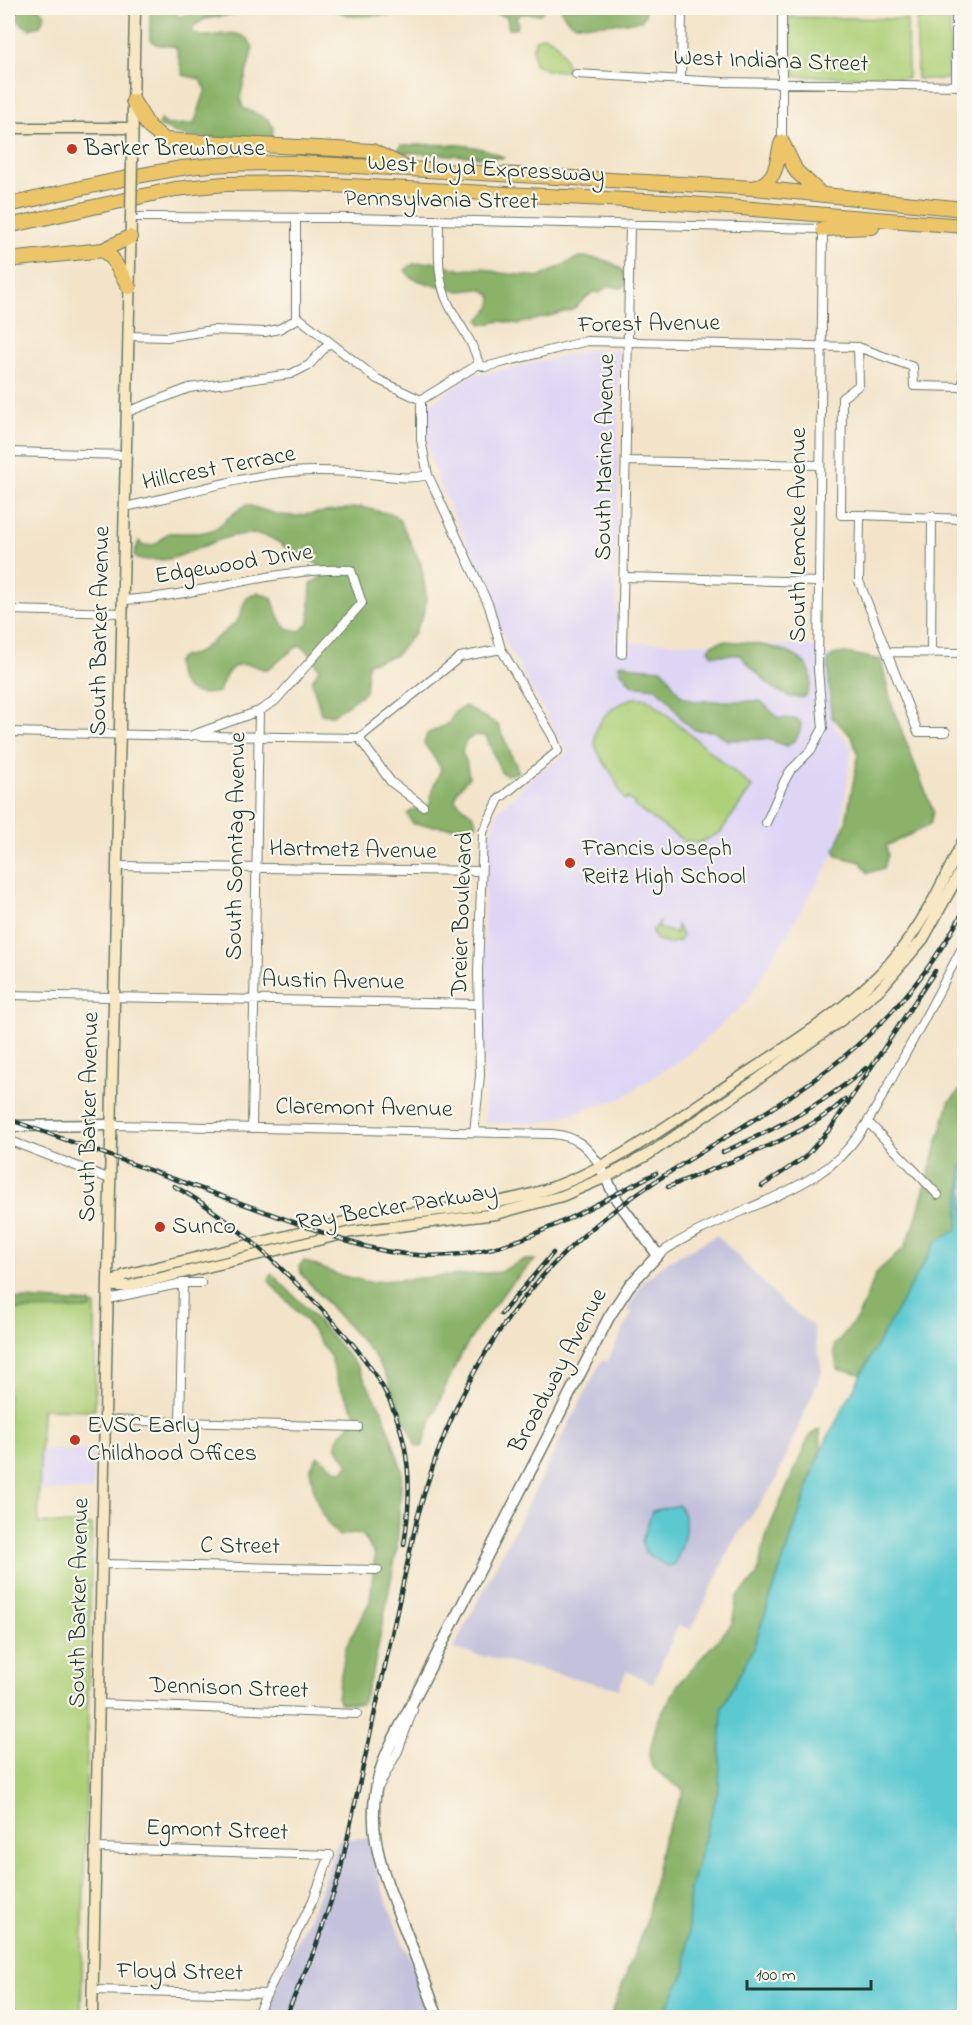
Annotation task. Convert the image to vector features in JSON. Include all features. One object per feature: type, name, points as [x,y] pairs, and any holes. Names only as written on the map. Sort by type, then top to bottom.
[{"type":"highway","points":[[133,101],[149,127],[165,140],[372,151],[405,168]]},
{"type":"highway","points":[[755,188],[768,181],[774,174],[782,142]]},
{"type":"highway","points":[[782,142],[796,171],[822,195]]},
{"type":"highway","name":"West Lloyd Expressway","points":[[8,205],[117,179],[219,164],[301,163],[755,188],[964,209]]},
{"type":"highway","name":"West Lloyd Expressway","points":[[8,226],[175,189],[225,184],[289,183],[666,202],[910,224],[964,226]]},
{"type":"highway","points":[[823,229],[910,224]]},
{"type":"highway","points":[[8,260],[104,250],[130,237]]},
{"type":"highway","points":[[104,250],[118,266],[129,287]]},
{"type":"main road","name":"South Barker Avenue","points":[[92,2018],[135,8]]},
{"type":"main road","points":[[8,128],[132,128]]},
{"type":"main road","name":"Ray Becker Parkway","points":[[108,1286],[128,1286],[351,1232],[496,1214],[562,1196],[603,1172],[748,1072],[873,979],[899,952],[924,918],[964,838]]},
{"type":"main road","name":"Ray Becker Parkway","points":[[603,1172],[649,1154],[862,1004],[897,972],[923,939],[964,864]]},
{"type":"street","points":[[681,79],[682,8]]},
{"type":"street","points":[[782,8],[782,142]]},
{"type":"street","points":[[956,8],[960,86]]},
{"type":"street","name":"West Indiana Street","points":[[576,74],[960,86]]},
{"type":"street","name":"Pennsylvania Street","points":[[131,217],[296,218],[823,229]]},
{"type":"street","points":[[296,218],[296,319]]},
{"type":"street","points":[[439,221],[443,290],[449,305],[469,336],[479,364]]},
{"type":"street","name":"South Marine Avenue","points":[[622,654],[627,460],[626,341],[630,284],[630,224]]},
{"type":"street","name":"South Lemcke Avenue","points":[[766,824],[787,777],[812,749],[823,728],[818,669],[818,582],[823,229]]},
{"type":"street","points":[[128,336],[167,337],[213,330],[265,332],[279,329],[296,319],[305,322],[377,379],[421,400]]},
{"type":"street","name":"Forest Avenue","points":[[421,400],[479,364],[485,367],[587,341],[858,347],[913,367],[914,386],[963,387],[964,364]]},
{"type":"street","points":[[127,412],[189,388],[291,374],[309,364],[330,342]]},
{"type":"street","points":[[858,347],[859,385],[842,398],[841,515],[932,516],[964,519]]},
{"type":"street","name":"Dreier Boulevard","points":[[421,400],[420,440],[428,475],[489,606],[501,649],[553,737],[558,751],[510,788],[491,812],[483,832],[480,871],[478,1004],[480,1076],[474,1132]]},
{"type":"street","name":"Hillcrest Terrace","points":[[8,452],[126,455]]},
{"type":"street","points":[[627,460],[819,465]]},
{"type":"street","name":"Hillcrest Terrace","points":[[125,507],[157,501],[203,486],[290,472],[346,471],[410,480],[428,475]]},
{"type":"street","points":[[860,515],[859,581],[918,732],[946,732]]},
{"type":"street","points":[[932,516],[932,652]]},
{"type":"street","name":"Edgewood Drive","points":[[123,600],[180,594],[296,571],[331,569],[351,572]]},
{"type":"street","name":"South Sonntag Avenue","points":[[252,1128],[259,711],[285,693],[362,603],[351,572]]},
{"type":"street","points":[[624,577],[818,582]]},
{"type":"street","points":[[8,610],[122,613]]},
{"type":"street","points":[[8,732],[359,738],[460,657],[501,649]]},
{"type":"street","points":[[887,652],[964,653]]},
{"type":"street","points":[[190,736],[259,711]]},
{"type":"street","points":[[359,738],[391,782],[423,806]]},
{"type":"street","name":"Hartmetz Avenue","points":[[117,866],[480,871]]},
{"type":"street","name":"Broadway Avenue","points":[[438,2018],[377,1857],[374,1836],[375,1794],[384,1759],[609,1317],[629,1286],[658,1255],[680,1241],[818,1174],[849,1147],[868,1122],[964,944]]},
{"type":"street","name":"Austin Avenue","points":[[8,995],[478,1004]]},
{"type":"street","points":[[868,1122],[938,1195]]},
{"type":"street","name":"Claremont Avenue","points":[[8,1126],[111,1125],[568,1135],[584,1143],[603,1172],[617,1200],[658,1255]]},
{"type":"street","points":[[8,1140],[110,1179]]},
{"type":"street","points":[[108,1299],[183,1283],[201,1283]]},
{"type":"street","points":[[180,1423],[183,1283]]},
{"type":"street","points":[[105,1420],[358,1427]]},
{"type":"street","name":"C Street","points":[[102,1564],[378,1570]]},
{"type":"street","name":"Dennison Street","points":[[99,1704],[357,1714]]},
{"type":"street","name":"Egmont Street","points":[[96,1848],[330,1855],[313,1900],[267,1994]]},
{"type":"street","name":"Floyd Street","points":[[93,1990],[267,1994]]},
{"type":"street","points":[[255,2018],[267,1994]]},
{"type":"shaded area","points":[[588,350],[619,350],[616,642],[807,645],[832,657],[835,728],[852,746],[839,847],[746,1002],[690,1053],[622,1098],[541,1123],[485,1123],[483,997],[486,844],[498,811],[532,778],[568,753],[506,643],[491,595],[438,481],[427,443],[428,405],[476,373],[491,373]]},
{"type":"shaded area","points":[[717,1235],[783,1303],[813,1326],[822,1371],[775,1482],[731,1545],[692,1630],[678,1625],[653,1684],[626,1671],[619,1689],[453,1649],[602,1360],[607,1362],[632,1313],[627,1310],[643,1282],[667,1262]]},
{"type":"shaded area","points":[[40,1450],[93,1451],[93,1491],[38,1490]]},
{"type":"shaded area","points":[[369,1838],[380,1883],[432,2017],[260,2018],[317,1900],[339,1839]]},
{"type":"green space","points":[[8,8],[39,8],[45,15],[40,26],[29,29],[8,13]]},
{"type":"green space","points":[[150,8],[172,8],[179,17],[201,8],[326,8],[252,11],[205,19],[194,26],[192,31],[198,35],[231,33],[247,39],[253,47],[240,98],[243,108],[268,119],[273,127],[272,137],[264,140],[187,137],[158,126],[160,120],[168,125],[194,124],[206,89],[200,79],[183,75],[176,47],[156,44],[150,39]]},
{"type":"green space","points":[[326,8],[542,8],[544,10],[540,14],[521,14],[516,18],[518,23],[516,29],[509,29],[507,17],[491,13],[353,16]]},
{"type":"green space","points":[[561,8],[644,8],[645,15],[641,21],[576,24],[566,18]]},
{"type":"green space","points":[[789,17],[907,19],[908,78],[790,76]]},
{"type":"green space","points":[[917,19],[950,20],[949,79],[917,79]]},
{"type":"green space","points":[[543,36],[557,44],[569,71],[546,70],[534,63],[533,47],[536,39]]},
{"type":"green space","points":[[401,145],[468,146],[493,152],[504,158],[397,152]]},
{"type":"green space","points":[[579,257],[594,258],[617,266],[626,277],[626,284],[622,288],[608,286],[600,293],[593,292],[572,310],[519,324],[500,321],[482,325],[479,320],[491,307],[492,297],[484,290],[457,291],[441,287],[413,278],[405,270],[413,264],[434,262],[462,270],[483,268],[500,273],[540,277]]},
{"type":"green space","points":[[247,505],[279,515],[296,516],[361,507],[394,515],[400,521],[421,564],[426,594],[425,610],[415,632],[395,656],[368,663],[365,692],[333,715],[321,714],[312,681],[319,669],[310,653],[300,645],[266,670],[242,664],[236,666],[226,675],[219,692],[202,694],[194,692],[188,689],[180,679],[176,662],[184,656],[197,653],[231,626],[238,620],[247,598],[258,592],[272,598],[278,616],[286,628],[300,631],[309,623],[311,584],[322,576],[320,567],[270,537],[240,535],[216,541],[169,559],[136,559],[134,554],[139,541],[143,546],[156,544],[168,533],[199,533],[211,530]]},
{"type":"green space","points":[[722,641],[768,646],[799,658],[808,668],[811,680],[806,696],[788,696],[779,691],[761,677],[740,655],[712,655],[709,649],[713,644]]},
{"type":"green space","points":[[845,653],[881,660],[892,706],[933,811],[930,825],[886,846],[888,855],[884,868],[868,873],[861,862],[837,856],[835,850],[846,822],[858,756],[852,737],[831,716],[828,661],[833,655]]},
{"type":"green space","points":[[624,663],[634,667],[663,669],[680,695],[694,701],[761,701],[778,718],[797,719],[801,723],[799,734],[787,746],[767,739],[727,740],[714,731],[695,730],[683,721],[668,699],[656,688],[632,685],[620,671],[619,665]]},
{"type":"green space","points":[[633,698],[646,698],[652,702],[752,787],[720,833],[699,843],[684,841],[623,797],[597,751],[595,738],[596,730],[605,716]]},
{"type":"green space","points":[[465,706],[498,725],[519,772],[507,775],[501,772],[486,736],[475,735],[465,742],[462,753],[466,760],[469,777],[457,791],[455,800],[473,815],[477,824],[468,829],[413,824],[407,814],[414,809],[427,808],[441,768],[424,743],[427,734],[449,723],[455,712]]},
{"type":"green space","points":[[660,922],[658,928],[676,933],[677,925],[682,936],[680,941],[669,944],[657,940],[652,932]]},
{"type":"green space","points":[[964,1086],[964,1161],[958,1229],[936,1242],[861,1374],[837,1369],[834,1346],[858,1317],[877,1272],[904,1248],[914,1226],[949,1102]]},
{"type":"green space","points":[[523,1260],[535,1260],[496,1303],[466,1346],[443,1393],[422,1447],[416,1446],[388,1379],[373,1354],[302,1275],[299,1266],[304,1261],[339,1275],[369,1282],[500,1272]]},
{"type":"green space","points":[[272,1274],[308,1310],[357,1366],[383,1412],[402,1471],[397,1549],[374,1667],[362,1704],[340,1703],[337,1697],[346,1647],[370,1601],[375,1555],[363,1535],[353,1533],[339,1536],[332,1528],[318,1505],[310,1469],[318,1456],[337,1470],[343,1471],[349,1464],[337,1448],[337,1440],[357,1415],[338,1384],[331,1358],[307,1322],[273,1286],[269,1280]]},
{"type":"green space","points":[[8,1298],[91,1303],[91,1309],[8,1310]]},
{"type":"green space","points":[[8,1305],[95,1306],[95,1410],[42,1409],[38,1523],[92,1525],[81,2017],[8,2018]]},
{"type":"green space","points":[[820,1429],[821,1450],[754,1646],[722,1708],[719,1788],[690,1890],[686,1971],[662,2017],[610,2018],[646,1922],[663,1840],[684,1791],[652,1767],[649,1755],[657,1722],[679,1683],[732,1624],[737,1597],[757,1576],[767,1533],[810,1435]]},
{"type":"water","points":[[964,1161],[964,2017],[662,2017],[686,1971],[690,1890],[719,1788],[722,1708],[754,1646],[821,1450],[879,1341],[936,1242],[958,1229]]},
{"type":"water","points":[[679,1505],[685,1520],[684,1535],[674,1565],[666,1566],[645,1552],[642,1541],[652,1511]]},
{"type":"railway","points":[[285,2018],[315,1949],[339,1877],[417,1519],[429,1477],[461,1398],[481,1360],[530,1291],[591,1229],[683,1163],[811,1082],[860,1043],[894,1009],[925,971],[964,910]]},
{"type":"railway","points":[[762,1186],[805,1157],[831,1128],[935,971]]},
{"type":"railway","points":[[723,1152],[798,1115],[833,1093],[866,1068]]},
{"type":"railway","points":[[668,1187],[786,1138],[829,1113],[845,1099]]},
{"type":"railway","points":[[8,1119],[346,1241],[392,1252],[433,1256],[471,1253],[508,1244],[579,1213],[656,1173]]},
{"type":"railway","points":[[174,1186],[209,1208],[272,1259],[330,1318],[375,1374],[390,1402],[401,1432],[407,1465],[408,1503],[404,1545]]},
{"type":"railway","points":[[501,1314],[553,1253]]},
{"type":"place","name":"Barker Brewhouse","points":[[72,149]]},
{"type":"place","name":"Francis Joseph Reitz High School","points":[[570,863]]},
{"type":"place","name":"Sunco","points":[[160,1227]]},
{"type":"place","name":"EVSC Early Childhood Offices","points":[[75,1440]]}]
